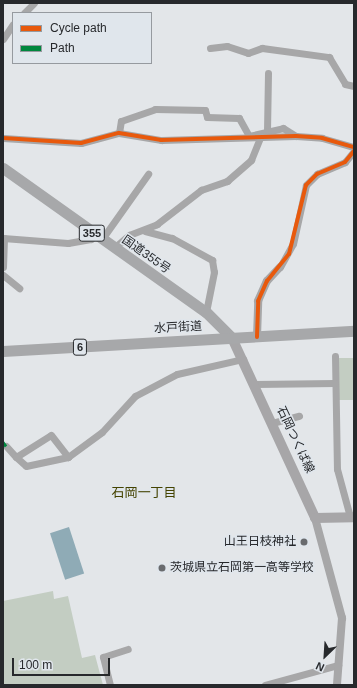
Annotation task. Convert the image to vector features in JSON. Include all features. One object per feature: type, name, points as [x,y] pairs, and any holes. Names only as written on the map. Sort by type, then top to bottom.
[{"type":"highway","name":"国道355号","points":[[3,168],[98,237],[206,312],[232,338]]},
{"type":"highway","name":"水戸街道","points":[[3,351],[354,331]]},
{"type":"main road","name":"石岡つくば線","points":[[232,338],[255,384],[315,518]]},
{"type":"main road","points":[[315,518],[352,517]]},
{"type":"street","points":[[25,12],[34,3]]},
{"type":"street","points":[[3,39],[12,26]]},
{"type":"street","points":[[210,48],[227,46],[248,52],[262,48],[329,57],[345,84],[354,86]]},
{"type":"street","points":[[267,131],[268,73]]},
{"type":"street","points":[[118,133],[121,121],[155,109],[205,110],[207,117],[239,118],[249,136]]},
{"type":"street","points":[[249,136],[283,128],[296,136]]},
{"type":"street","points":[[3,138],[81,143],[118,133],[161,140],[249,136],[260,138],[296,136],[322,138],[354,148]]},
{"type":"street","points":[[114,248],[129,236],[145,231],[201,190],[231,179],[250,160],[260,138]]},
{"type":"street","points":[[257,336],[258,301],[267,281],[280,267],[293,244],[306,185],[317,174],[345,162],[354,151]]},
{"type":"street","points":[[3,267],[4,238],[68,243],[98,237],[148,174]]},
{"type":"street","points":[[145,231],[172,238],[212,260],[214,272],[206,312]]},
{"type":"street","points":[[3,275],[19,288]]},
{"type":"street","points":[[335,356],[337,470],[352,517]]},
{"type":"street","points":[[6,446],[26,466],[68,457],[102,432],[136,396],[177,374],[243,359]]},
{"type":"street","points":[[255,384],[335,383]]},
{"type":"street","points":[[272,423],[299,416]]},
{"type":"street","points":[[16,457],[51,435],[68,457]]},
{"type":"street","points":[[315,518],[342,618],[337,685]]},
{"type":"street","points":[[110,685],[103,657],[128,650]]},
{"type":"street","points":[[265,685],[338,664]]},
{"type":"shaded area","points":[[338,358],[354,358],[354,400],[338,400]]},
{"type":"shaded area","points":[[53,591],[54,599],[68,596],[82,658],[95,655],[103,685],[3,685],[3,601]]},
{"type":"water","points":[[69,527],[84,574],[65,580],[50,533]]},
{"type":"marked path","points":[[3,442],[6,446]]},
{"type":"cycle path","points":[[3,138],[81,143],[119,133],[161,140],[296,136],[322,138],[354,147]]},
{"type":"cycle path","points":[[257,337],[258,301],[267,281],[289,254],[306,185],[317,174],[345,162],[354,151]]},
{"type":"place","name":"山王日枝神社","points":[[304,542]]},
{"type":"place","name":"茨城県立石岡第一高等学校","points":[[162,568]]},
{"type":"district","name":"石岡一丁目","points":[[144,493]]}]
